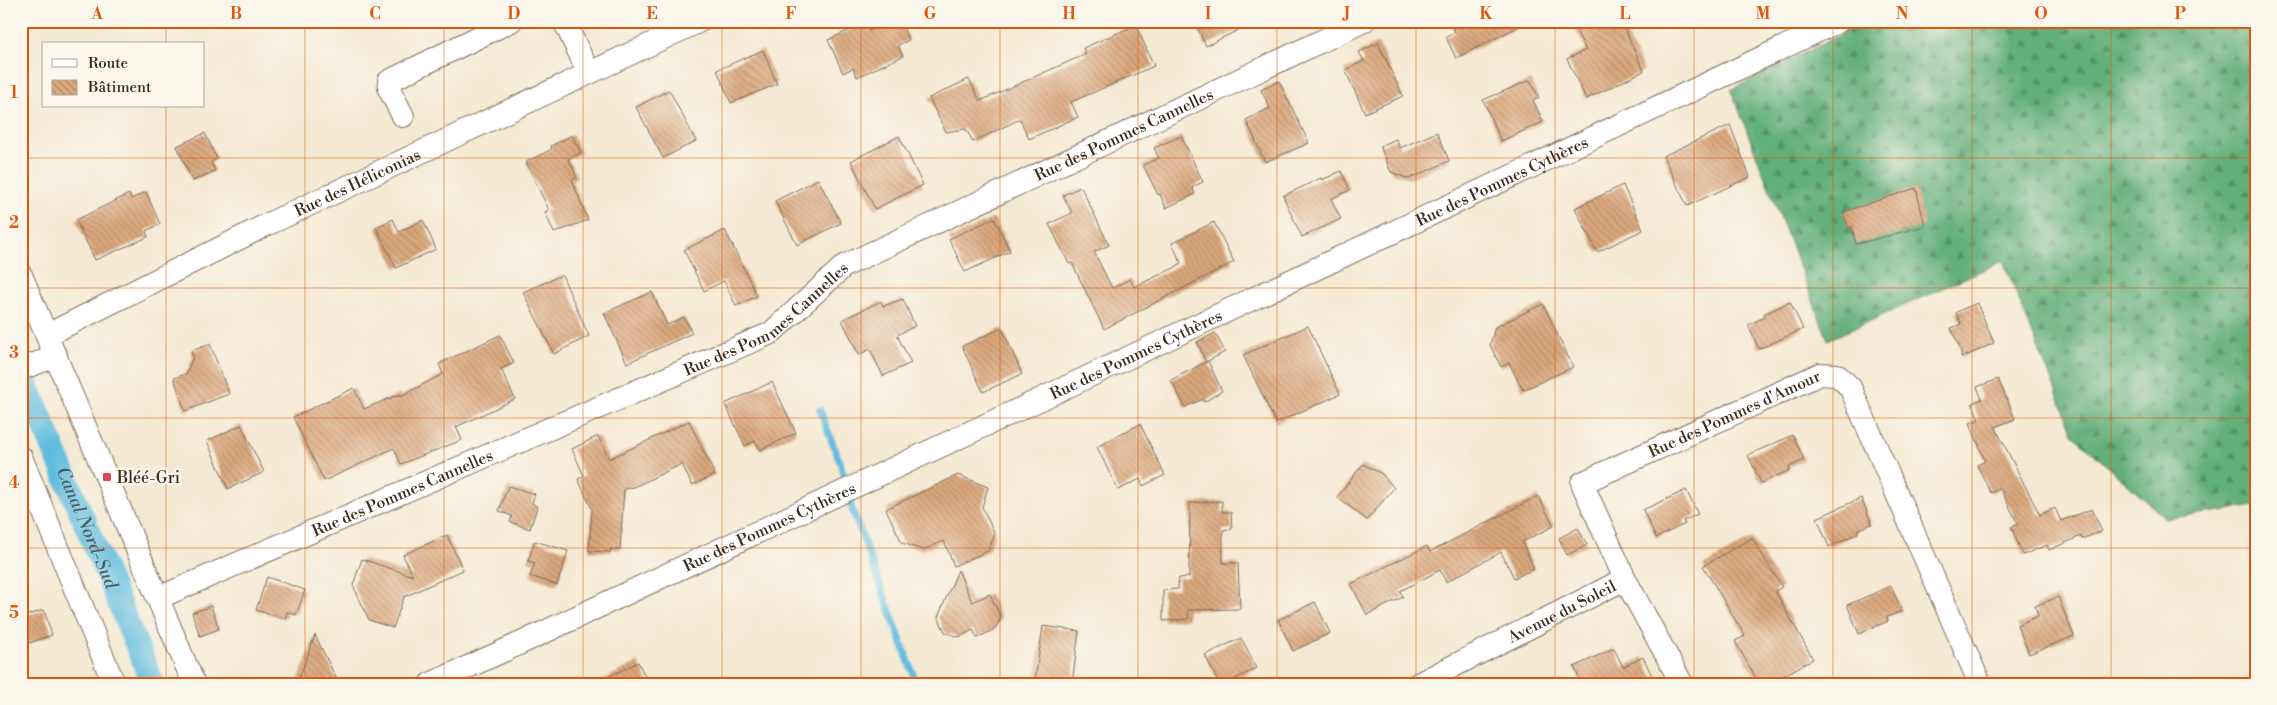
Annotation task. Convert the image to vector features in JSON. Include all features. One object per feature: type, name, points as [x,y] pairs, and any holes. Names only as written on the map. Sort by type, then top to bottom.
[{"type":"street","points":[[403,116],[389,89],[390,81],[511,21]]},
{"type":"street","points":[[564,21],[589,73]]},
{"type":"street","name":"Rue des Pommes Cannelles","points":[[158,598],[771,333],[844,266],[1364,21]]},
{"type":"street","name":"Rue des Pommes Cythères","points":[[430,684],[522,643],[1041,399],[1839,21]]},
{"type":"street","name":"Rue des Héliconias","points":[[47,335],[264,226],[686,28]]},
{"type":"street","points":[[21,275],[47,335],[52,358],[194,684]]},
{"type":"street","points":[[21,369],[52,358]]},
{"type":"street","name":"Rue des Pommes d'Amour","points":[[1625,579],[1582,483],[1820,374],[1837,375],[1850,387],[1980,684]]},
{"type":"street","points":[[21,457],[114,684]]},
{"type":"street","name":"Avenue du Soleil","points":[[1418,684],[1625,579],[1682,684]]},
{"type":"green space","points":[[1867,21],[2256,21],[2256,506],[2166,519],[2074,436],[2003,261],[1828,340],[1731,90]]},
{"type":"building","points":[[891,21],[900,21],[909,40],[898,45],[903,56],[857,77],[853,68],[843,73],[828,40],[865,23],[869,31]]},
{"type":"building","points":[[1194,21],[1256,21],[1206,46]]},
{"type":"building","points":[[1449,21],[1530,21],[1456,58],[1446,37],[1455,32]]},
{"type":"building","points":[[1571,21],[1621,21],[1644,71],[1586,99],[1567,59],[1586,50]]},
{"type":"building","points":[[1136,25],[1154,66],[1071,102],[1078,117],[1029,139],[1020,119],[973,142],[966,129],[946,132],[929,98],[969,79],[980,101],[1086,54],[1083,48]]},
{"type":"building","points":[[1378,43],[1403,96],[1365,113],[1345,70],[1364,61],[1359,52]]},
{"type":"building","points":[[763,50],[777,84],[731,103],[717,70]]},
{"type":"building","points":[[1530,80],[1539,98],[1533,100],[1543,122],[1501,141],[1483,100]]},
{"type":"building","points":[[1279,81],[1309,143],[1265,162],[1246,120],[1270,108],[1261,90]]},
{"type":"building","points":[[669,90],[696,141],[663,158],[636,107]]},
{"type":"building","points":[[1730,125],[1750,177],[1687,206],[1663,156]]},
{"type":"building","points":[[1437,132],[1449,161],[1409,179],[1391,172],[1380,146],[1396,139],[1400,148]]},
{"type":"building","points":[[205,133],[217,159],[211,162],[215,171],[192,181],[177,146]]},
{"type":"building","points":[[572,135],[581,153],[568,159],[577,177],[572,180],[588,220],[554,233],[545,212],[549,210],[526,162],[552,149],[551,146]]},
{"type":"building","points":[[899,136],[923,185],[875,209],[851,161]]},
{"type":"building","points":[[1181,136],[1203,182],[1192,187],[1195,194],[1166,208],[1143,165],[1159,158],[1154,148]]},
{"type":"building","points":[[1341,171],[1350,190],[1331,199],[1341,219],[1302,237],[1283,196]]},
{"type":"building","points":[[818,179],[841,223],[797,245],[775,201]]},
{"type":"building","points":[[1623,185],[1643,230],[1597,252],[1575,208]]},
{"type":"building","points":[[1081,187],[1109,245],[1094,252],[1112,288],[1130,279],[1134,287],[1174,268],[1181,263],[1172,243],[1214,222],[1234,262],[1104,329],[1072,263],[1069,264],[1049,224],[1072,213],[1063,195]]},
{"type":"building","points":[[1916,188],[1925,226],[1856,244],[1852,227],[1848,227],[1843,212]]},
{"type":"building","points":[[146,192],[160,224],[146,231],[148,237],[95,260],[76,220],[129,194],[131,199]]},
{"type":"building","points":[[994,218],[1010,251],[965,272],[949,239]]},
{"type":"building","points":[[393,219],[399,232],[423,220],[436,249],[396,268],[376,227]]},
{"type":"building","points":[[725,230],[757,296],[736,306],[724,281],[704,291],[684,250]]},
{"type":"building","points":[[562,275],[589,336],[554,354],[523,292]]},
{"type":"building","points":[[652,292],[667,325],[684,317],[692,333],[627,363],[604,313]]},
{"type":"building","points":[[903,299],[915,326],[897,335],[911,363],[883,376],[870,349],[859,355],[842,320],[881,301],[883,306]]},
{"type":"building","points":[[1790,302],[1803,329],[1759,349],[1748,325],[1765,317],[1764,314]]},
{"type":"building","points":[[1977,303],[1994,343],[1961,358],[1961,350],[1951,328],[1961,324],[1956,312]]},
{"type":"building","points":[[1543,304],[1573,367],[1523,390],[1509,363],[1501,367],[1490,345],[1495,327]]},
{"type":"building","points":[[1308,326],[1340,394],[1276,423],[1243,355]]},
{"type":"building","points":[[1002,328],[1022,374],[983,392],[962,346]]},
{"type":"building","points":[[1215,333],[1225,352],[1206,362],[1197,342]]},
{"type":"building","points":[[500,335],[514,363],[501,369],[515,399],[456,427],[462,440],[401,464],[394,448],[324,481],[293,417],[354,388],[364,409],[400,394],[401,396],[443,374],[439,364]]},
{"type":"building","points":[[210,344],[229,394],[185,411],[174,378],[186,374],[193,357],[191,351]]},
{"type":"building","points":[[1208,361],[1222,391],[1204,402],[1203,399],[1185,407],[1171,380]]},
{"type":"building","points":[[1998,379],[2015,419],[1995,427],[2040,515],[2055,508],[2061,521],[2092,509],[2102,531],[2082,539],[2081,536],[2049,550],[2047,545],[2023,555],[2011,527],[2018,524],[2000,488],[1991,493],[1977,465],[1985,461],[1970,423],[1979,419],[1972,403],[1982,399],[1977,387]]},
{"type":"building","points":[[772,382],[796,433],[760,450],[755,441],[745,446],[725,404]]},
{"type":"building","points":[[689,421],[715,475],[692,485],[682,464],[634,487],[624,489],[620,550],[610,549],[611,552],[589,551],[592,509],[578,479],[584,476],[572,449],[598,436],[609,459]]},
{"type":"building","points":[[1140,424],[1165,475],[1143,486],[1140,479],[1118,490],[1097,447]]},
{"type":"building","points":[[241,425],[264,472],[228,489],[207,441]]},
{"type":"building","points":[[1793,435],[1804,460],[1789,467],[1790,470],[1761,483],[1748,455]]},
{"type":"building","points":[[1363,464],[1382,474],[1394,488],[1367,520],[1337,497]]},
{"type":"building","points":[[958,475],[988,487],[982,507],[995,534],[988,551],[954,566],[944,541],[923,550],[902,543],[886,509]]},
{"type":"building","points":[[508,486],[535,494],[532,503],[537,507],[530,529],[510,522],[512,516],[499,511]]},
{"type":"building","points":[[1686,490],[1698,514],[1683,521],[1685,524],[1656,538],[1643,510]]},
{"type":"building","points":[[1538,496],[1554,526],[1522,542],[1534,569],[1514,578],[1501,552],[1446,582],[1440,570],[1400,591],[1403,597],[1367,615],[1351,584],[1427,546],[1430,552]]},
{"type":"building","points":[[1861,498],[1872,524],[1857,530],[1858,533],[1829,547],[1817,518]]},
{"type":"building","points":[[1222,501],[1222,512],[1231,512],[1232,529],[1223,530],[1223,563],[1238,563],[1240,609],[1188,610],[1188,619],[1163,621],[1163,590],[1178,589],[1179,578],[1189,577],[1190,503]]},
{"type":"building","points":[[1578,528],[1587,545],[1567,555],[1559,538]]},
{"type":"building","points":[[447,535],[463,570],[404,597],[393,628],[369,620],[353,585],[362,559],[413,576],[403,555]]},
{"type":"building","points":[[1752,538],[1782,587],[1775,591],[1813,659],[1769,684],[1759,684],[1735,641],[1745,636],[1703,566]]},
{"type":"building","points":[[535,541],[568,551],[557,585],[530,576],[535,563],[528,561]]},
{"type":"building","points":[[958,570],[972,602],[990,594],[1001,618],[995,629],[977,638],[973,630],[959,637],[945,632],[938,617]]},
{"type":"building","points":[[267,577],[305,590],[296,615],[287,612],[285,619],[256,610]]},
{"type":"building","points":[[1891,586],[1902,611],[1887,617],[1888,621],[1859,634],[1847,605]]},
{"type":"building","points":[[2058,597],[2074,636],[2029,654],[2017,625],[2038,616],[2035,606]]},
{"type":"building","points":[[1315,602],[1330,633],[1293,651],[1278,620]]},
{"type":"building","points":[[211,606],[219,629],[200,636],[192,613]]},
{"type":"building","points":[[44,610],[52,635],[21,646],[21,617]]},
{"type":"building","points":[[1043,626],[1079,631],[1072,684],[1035,681]]},
{"type":"building","points":[[315,635],[339,684],[297,684]]},
{"type":"building","points":[[1241,638],[1257,668],[1225,684],[1219,684],[1205,655]]},
{"type":"building","points":[[1614,648],[1623,667],[1643,657],[1656,684],[1582,684],[1574,667]]},
{"type":"building","points":[[638,662],[649,684],[594,684]]},
{"type":"waterway","name":"Canal Nord-Sud","points":[[21,371],[153,684]]},
{"type":"waterway","points":[[820,410],[841,465],[852,509],[917,684]]},
{"type":"place","name":"Bléé-Gri","points":[[107,477]]}]
